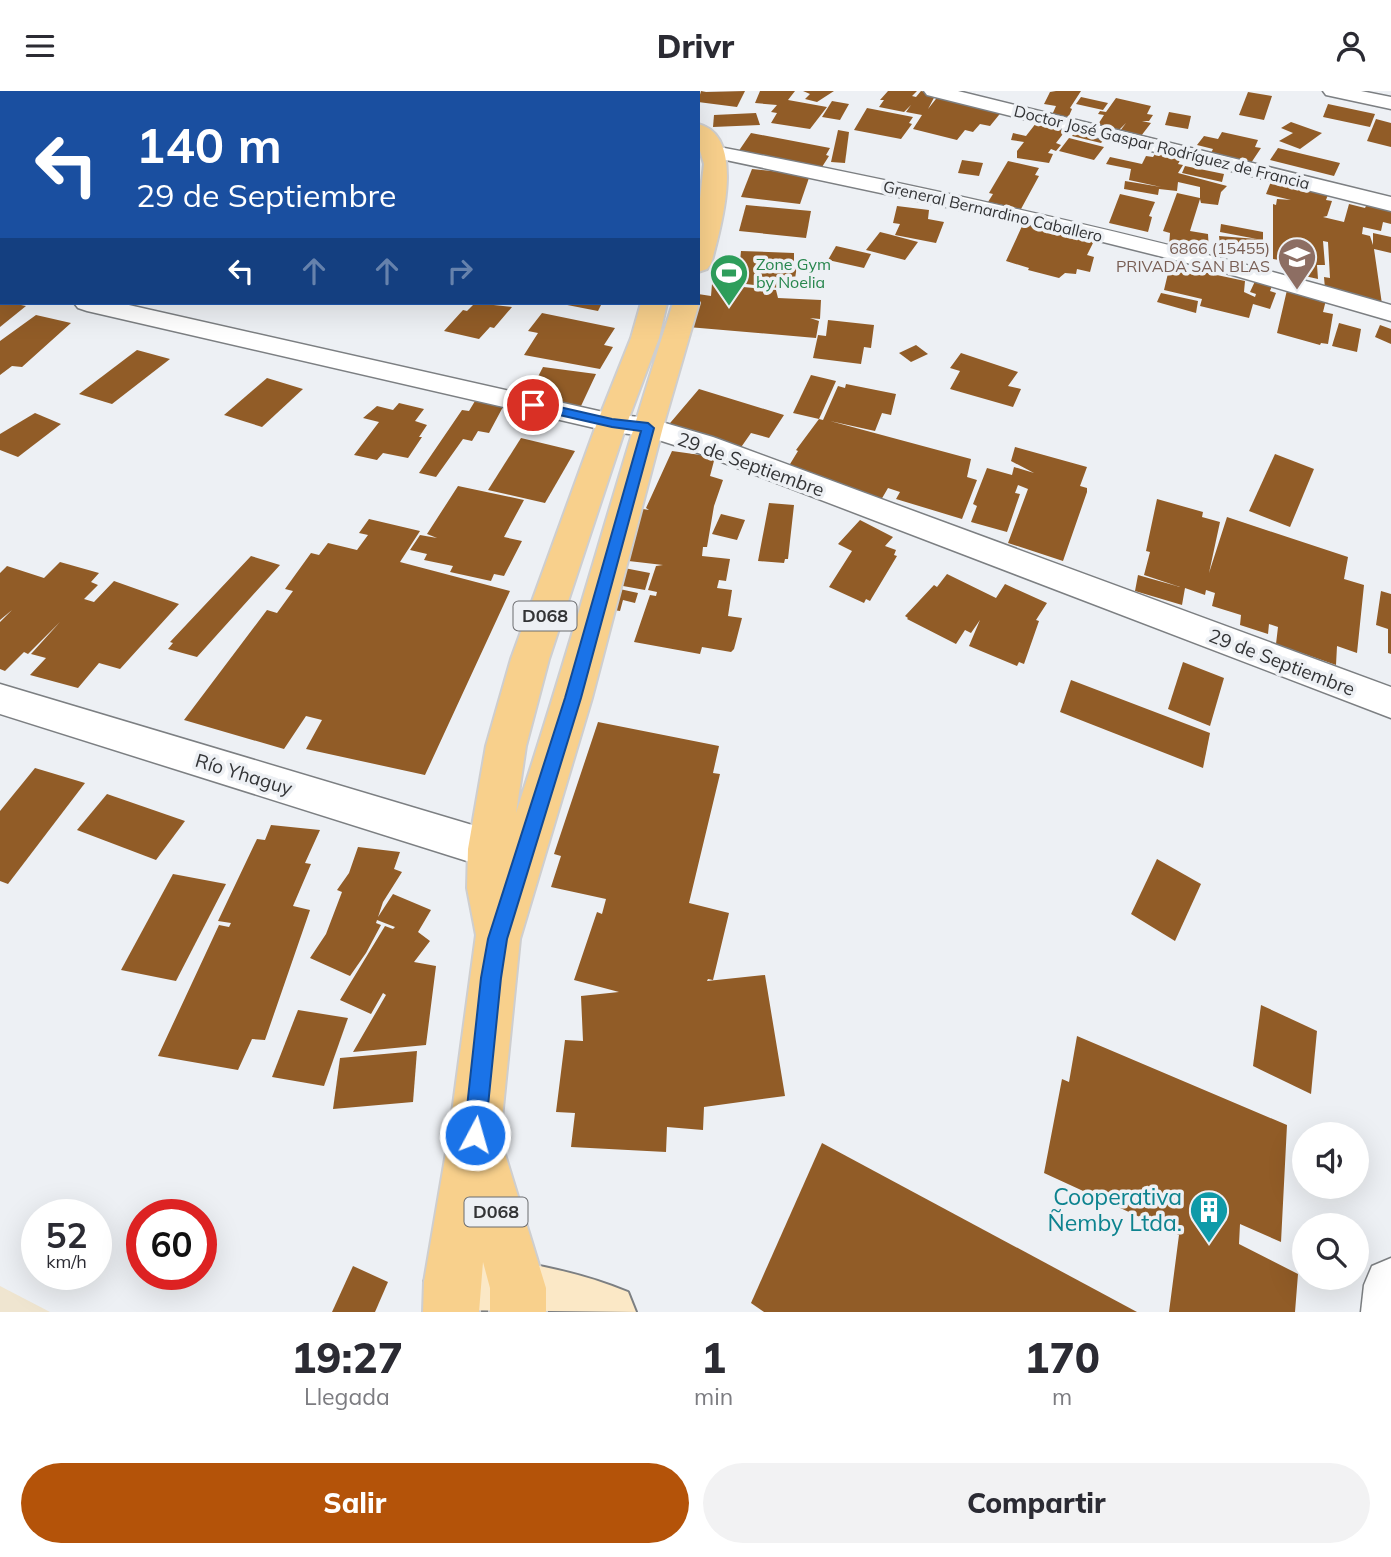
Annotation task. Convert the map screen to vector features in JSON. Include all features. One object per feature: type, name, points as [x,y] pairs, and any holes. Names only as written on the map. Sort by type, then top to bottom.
[{"type":"main road","points":[[700,133],[714,152],[700,252]]},
{"type":"main road","name":"D068","points":[[498,939],[489,888],[489,849],[506,746],[530,659],[612,423],[645,338],[653,305]]},
{"type":"main road","name":"D068","points":[[452,1297],[475,1135],[491,978],[498,939],[573,698],[648,428],[685,305]]},
{"type":"main road","name":"D068","points":[[475,1135],[518,1300]]},
{"type":"main road","points":[[452,1297],[518,1300],[608,1312]]},
{"type":"street","name":"Doctor José Gaspar Rodríguez de Francia","points":[[934,91],[1391,204]]},
{"type":"street","points":[[1333,91],[1391,103]]},
{"type":"street","name":"Greneral Bernardino Caballero","points":[[714,152],[925,193],[1026,216],[1329,294],[1391,313]]},
{"type":"street","name":"29 de Septiembre","points":[[96,305],[612,423],[648,428],[703,445],[1391,703]]},
{"type":"street","name":"Río Yhaguy","points":[[0,699],[489,849]]},
{"type":"street","points":[[1388,1312],[1391,1285]]},
{"type":"shaded area","points":[[0,1286],[50,1312],[0,1312]]},
{"type":"building","points":[[701,91],[745,91],[737,107],[700,102]]},
{"type":"building","points":[[760,91],[795,91],[788,100],[827,107],[810,129],[771,123],[777,113],[771,112],[777,105],[755,103]]},
{"type":"building","points":[[803,91],[834,91],[817,102],[805,99],[810,94]]},
{"type":"building","points":[[888,91],[917,91],[912,96],[916,97],[921,91],[936,94],[928,109],[939,95],[1003,110],[990,126],[980,124],[973,132],[965,130],[957,140],[913,129],[922,115],[906,112],[911,105],[904,112],[879,107],[884,100],[880,100]]},
{"type":"building","points":[[1081,91],[1070,108],[1072,109],[1068,118],[1052,115],[1056,106],[1044,104],[1050,92]]},
{"type":"building","points":[[1248,92],[1272,96],[1264,120],[1239,115]]},
{"type":"building","points":[[1081,97],[1108,103],[1103,110],[1076,104]]},
{"type":"building","points":[[1116,98],[1151,106],[1147,114],[1153,115],[1149,121],[1142,121],[1151,123],[1141,136],[1120,131],[1126,123],[1118,131],[1097,126],[1104,115],[1098,114],[1100,111],[1106,112]]},
{"type":"building","points":[[832,101],[849,104],[840,120],[822,117]]},
{"type":"building","points":[[1328,104],[1375,114],[1370,127],[1323,117]]},
{"type":"building","points":[[867,108],[913,117],[909,123],[912,124],[901,139],[854,130]]},
{"type":"building","points":[[1169,112],[1191,116],[1188,129],[1165,125]]},
{"type":"building","points":[[756,113],[760,125],[713,127],[714,115]]},
{"type":"building","points":[[1040,118],[1069,126],[1056,143],[1061,145],[1056,151],[1051,149],[1048,153],[1053,154],[1049,163],[1017,158],[1017,151],[1024,142],[1011,140],[1013,133],[1026,136]]},
{"type":"building","points":[[1376,119],[1391,123],[1391,147],[1367,141]]},
{"type":"building","points":[[1291,122],[1322,133],[1300,149],[1279,141],[1293,133],[1281,128]]},
{"type":"building","points":[[1079,127],[1108,135],[1101,143],[1072,136]]},
{"type":"building","points":[[838,130],[849,132],[845,163],[831,162]]},
{"type":"building","points":[[1222,132],[1258,140],[1255,147],[1261,148],[1251,163],[1211,153],[1213,149],[1197,145],[1204,136],[1218,139]]},
{"type":"building","points":[[751,133],[830,148],[826,155],[829,156],[822,167],[738,152]]},
{"type":"building","points":[[1069,138],[1104,147],[1094,160],[1059,151]]},
{"type":"building","points":[[1278,148],[1340,163],[1334,176],[1270,160]]},
{"type":"building","points":[[1157,151],[1182,157],[1178,164],[1183,165],[1178,173],[1227,186],[1221,192],[1218,205],[1201,203],[1200,199],[1190,231],[1208,234],[1209,253],[1169,246],[1170,233],[1163,231],[1177,193],[1200,198],[1200,187],[1178,182],[1177,191],[1159,189],[1158,195],[1124,189],[1125,181],[1161,187],[1129,180],[1131,169],[1106,164],[1110,157],[1142,164],[1146,156],[1153,157]]},
{"type":"building","points":[[962,160],[983,163],[979,176],[958,173]]},
{"type":"building","points":[[1008,161],[1039,168],[1035,175],[1039,176],[1021,209],[988,202],[993,194],[989,193]]},
{"type":"building","points":[[1185,166],[1224,174],[1222,182],[1182,173]]},
{"type":"building","points":[[752,169],[810,175],[800,204],[741,197]]},
{"type":"building","points":[[1272,179],[1329,192],[1326,200],[1332,201],[1327,216],[1323,217],[1344,222],[1349,204],[1365,208],[1369,200],[1391,206],[1391,224],[1383,222],[1381,231],[1363,227],[1362,234],[1370,236],[1373,245],[1373,233],[1391,237],[1391,253],[1374,249],[1382,304],[1325,289],[1324,277],[1330,278],[1328,242],[1323,241],[1325,265],[1317,265],[1318,279],[1287,272],[1285,261],[1273,259],[1273,204],[1276,205],[1277,199],[1291,200],[1266,194]]},
{"type":"building","points":[[1120,194],[1155,202],[1149,216],[1152,217],[1148,232],[1109,223]]},
{"type":"building","points":[[746,205],[811,211],[806,238],[739,231]]},
{"type":"building","points":[[897,206],[929,210],[928,219],[944,222],[936,243],[895,235],[900,224],[893,223]]},
{"type":"building","points":[[1023,224],[1094,241],[1087,255],[1094,257],[1090,272],[1077,269],[1076,274],[1065,273],[1059,278],[1006,261]]},
{"type":"building","points":[[1221,224],[1263,232],[1263,257],[1242,253],[1241,248],[1220,245],[1219,236],[1257,239],[1220,232]]},
{"type":"building","points":[[880,232],[918,242],[905,260],[866,250]]},
{"type":"building","points":[[836,246],[871,254],[864,268],[828,260]]},
{"type":"building","points":[[741,251],[794,253],[794,265],[797,265],[794,286],[779,285],[779,288],[730,282],[736,260],[740,261]]},
{"type":"building","points":[[1170,265],[1245,281],[1244,292],[1255,297],[1256,294],[1250,292],[1257,277],[1274,281],[1270,291],[1276,293],[1270,309],[1253,304],[1249,318],[1200,306],[1202,299],[1164,290]]},
{"type":"building","points":[[712,284],[776,290],[778,298],[821,300],[820,319],[810,318],[819,321],[816,338],[688,327],[697,305],[700,305],[700,294],[711,296]]},
{"type":"building","points":[[1287,290],[1326,300],[1323,312],[1333,314],[1328,344],[1320,345],[1277,333]]},
{"type":"building","points":[[1161,293],[1198,301],[1196,313],[1157,302]]},
{"type":"building","points":[[0,305],[26,306],[0,327]]},
{"type":"building","points":[[473,305],[512,307],[494,328],[490,327],[479,339],[444,331],[463,310],[467,311]]},
{"type":"building","points":[[567,305],[601,305],[598,311]]},
{"type":"building","points":[[542,313],[615,328],[604,345],[613,347],[600,369],[524,355],[538,333],[528,331]]},
{"type":"building","points":[[36,315],[71,323],[22,367],[12,366],[0,375],[0,341]]},
{"type":"building","points":[[828,320],[874,325],[871,348],[864,347],[861,364],[813,358],[818,335],[826,336]]},
{"type":"building","points":[[1339,323],[1361,329],[1357,352],[1332,346]]},
{"type":"building","points":[[1380,325],[1391,329],[1391,344],[1375,337]]},
{"type":"building","points":[[916,345],[928,354],[911,362],[899,353]]},
{"type":"building","points":[[137,350],[170,359],[112,404],[79,394]]},
{"type":"building","points":[[961,353],[1018,372],[1008,386],[1021,389],[1013,407],[950,389],[960,371],[950,368]]},
{"type":"building","points":[[543,367],[596,374],[581,406],[527,398]]},
{"type":"building","points":[[811,375],[836,381],[819,419],[793,413]]},
{"type":"building","points":[[267,378],[303,389],[262,427],[224,415]]},
{"type":"building","points":[[846,384],[896,394],[891,415],[882,413],[875,431],[830,421],[971,459],[967,477],[977,480],[962,519],[896,499],[900,492],[888,488],[881,500],[787,469],[798,451],[796,450],[819,419],[823,420],[838,386],[845,388]]},
{"type":"building","points":[[699,389],[784,415],[769,438],[751,433],[737,453],[665,429]]},
{"type":"building","points":[[475,401],[504,405],[489,433],[478,431],[472,441],[463,439],[436,477],[419,473],[462,410],[469,411]]},
{"type":"building","points":[[399,403],[424,409],[415,421],[427,425],[408,458],[383,453],[377,460],[354,455],[379,422],[363,418],[377,406],[393,410]]},
{"type":"building","points":[[35,413],[61,424],[18,457],[0,450],[0,434]]},
{"type":"building","points":[[521,438],[575,451],[545,503],[488,490]]},
{"type":"building","points":[[1015,447],[1087,467],[1080,486],[1087,488],[1087,492],[1063,561],[1008,543],[1028,489],[1018,485],[1015,493],[1020,494],[1007,532],[971,522],[977,506],[973,504],[987,468],[1012,475],[1014,467],[1034,473],[1011,461]]},
{"type":"building","points":[[672,451],[715,457],[710,476],[723,480],[714,506],[707,547],[703,547],[702,556],[730,559],[726,581],[719,580],[717,588],[732,590],[728,616],[742,618],[731,652],[702,647],[700,654],[634,642],[650,595],[656,596],[657,592],[648,590],[656,566],[663,565],[620,560],[637,508],[649,510],[646,508]]},
{"type":"building","points":[[1275,454],[1314,469],[1290,527],[1249,511]]},
{"type":"building","points":[[458,486],[524,500],[504,537],[522,541],[504,576],[494,574],[491,581],[450,572],[453,566],[424,560],[427,554],[410,550],[420,535],[437,538],[427,534]]},
{"type":"building","points":[[1157,499],[1203,512],[1202,517],[1220,522],[1209,573],[1227,517],[1348,557],[1344,579],[1364,585],[1357,653],[1337,646],[1336,665],[1276,644],[1278,627],[1269,624],[1268,634],[1240,625],[1241,615],[1212,606],[1215,593],[1206,590],[1205,595],[1185,588],[1182,605],[1135,591],[1138,575],[1180,587],[1144,575]]},
{"type":"building","points":[[769,503],[794,505],[788,559],[785,559],[784,563],[758,561]]},
{"type":"building","points":[[721,514],[745,520],[737,540],[712,534]]},
{"type":"building","points":[[369,519],[420,531],[400,562],[510,591],[425,775],[306,749],[322,720],[306,716],[284,749],[184,720],[267,610],[277,613],[293,591],[285,589],[311,553],[319,555],[328,543],[357,550],[368,535],[359,533]]},
{"type":"building","points":[[860,520],[893,537],[885,546],[896,550],[894,555],[897,556],[870,601],[866,599],[864,603],[829,587],[852,551],[838,544]]},
{"type":"building","points":[[251,556],[280,565],[197,657],[168,649],[173,643],[170,642]]},
{"type":"building","points":[[60,562],[99,573],[91,582],[98,585],[84,599],[94,602],[114,581],[179,604],[120,669],[99,663],[78,688],[30,675],[46,658],[31,654],[60,622],[28,654],[24,652],[5,671],[0,669],[0,622],[12,610],[0,620],[0,573],[7,566],[44,578]]},
{"type":"building","points":[[619,567],[650,573],[645,590],[612,584]]},
{"type":"building","points":[[947,574],[996,598],[1005,584],[1047,603],[1036,620],[1039,621],[1024,664],[1019,662],[1017,666],[969,646],[980,620],[971,633],[965,630],[956,644],[907,619],[905,616],[934,585],[937,587]]},
{"type":"building","points":[[615,588],[638,593],[635,603],[623,600],[620,611],[607,609]]},
{"type":"building","points":[[1381,591],[1391,594],[1391,654],[1388,653],[1388,629],[1376,625]]},
{"type":"building","points":[[1183,662],[1224,678],[1210,726],[1168,709]]},
{"type":"building","points":[[1071,680],[1210,733],[1203,768],[1060,712]]},
{"type":"building","points":[[598,722],[719,746],[713,773],[720,774],[689,903],[729,913],[713,980],[707,981],[765,975],[785,1096],[704,1107],[703,1130],[667,1127],[666,1152],[571,1147],[575,1113],[556,1112],[565,1040],[583,1041],[581,996],[619,992],[574,980],[597,912],[602,914],[606,899],[551,887],[561,856],[554,854]]},
{"type":"building","points":[[35,768],[85,783],[8,884],[0,881],[0,811]]},
{"type":"building","points":[[107,794],[185,821],[156,860],[77,830]]},
{"type":"building","points":[[271,825],[320,830],[305,863],[311,864],[293,906],[310,910],[265,1040],[252,1039],[238,1070],[158,1056],[219,925],[229,927],[231,923],[218,921],[257,839],[265,840]]},
{"type":"building","points":[[358,847],[400,852],[394,869],[402,872],[383,902],[378,917],[393,894],[431,910],[418,932],[430,941],[414,962],[436,966],[426,1045],[353,1052],[386,995],[383,993],[371,1014],[340,1000],[385,926],[393,929],[395,927],[377,920],[376,923],[381,925],[350,976],[310,958],[326,934],[342,892],[337,890],[349,873]]},
{"type":"building","points":[[1157,859],[1201,884],[1175,941],[1131,914]]},
{"type":"building","points":[[173,874],[226,884],[176,981],[121,970]]},
{"type":"building","points":[[1261,1005],[1317,1031],[1311,1094],[1253,1066]]},
{"type":"building","points":[[298,1010],[348,1018],[324,1086],[272,1077]]},
{"type":"building","points":[[1077,1036],[1287,1125],[1281,1242],[1240,1224],[1239,1244],[1292,1271],[1292,1290],[1297,1290],[1295,1312],[1169,1312],[1179,1235],[1044,1173],[1062,1079],[1069,1082]]},
{"type":"building","points":[[417,1051],[413,1102],[333,1109],[340,1058]]},
{"type":"building","points":[[822,1143],[1137,1312],[764,1312],[751,1303]]},
{"type":"building","points":[[353,1266],[388,1282],[375,1312],[332,1312]]},
{"type":"place","name":"6866 (15455) PRIVADA SAN BLAS","points":[[1297,291]]},
{"type":"place","name":"Zone Gym by Noelia","points":[[729,307]]},
{"type":"place","name":"Cooperativa Ñemby Ltda.","points":[[1209,1244]]},
{"type":"route","points":[[475,1135],[491,978],[498,939],[573,698],[648,428],[612,423],[533,405]]}]
